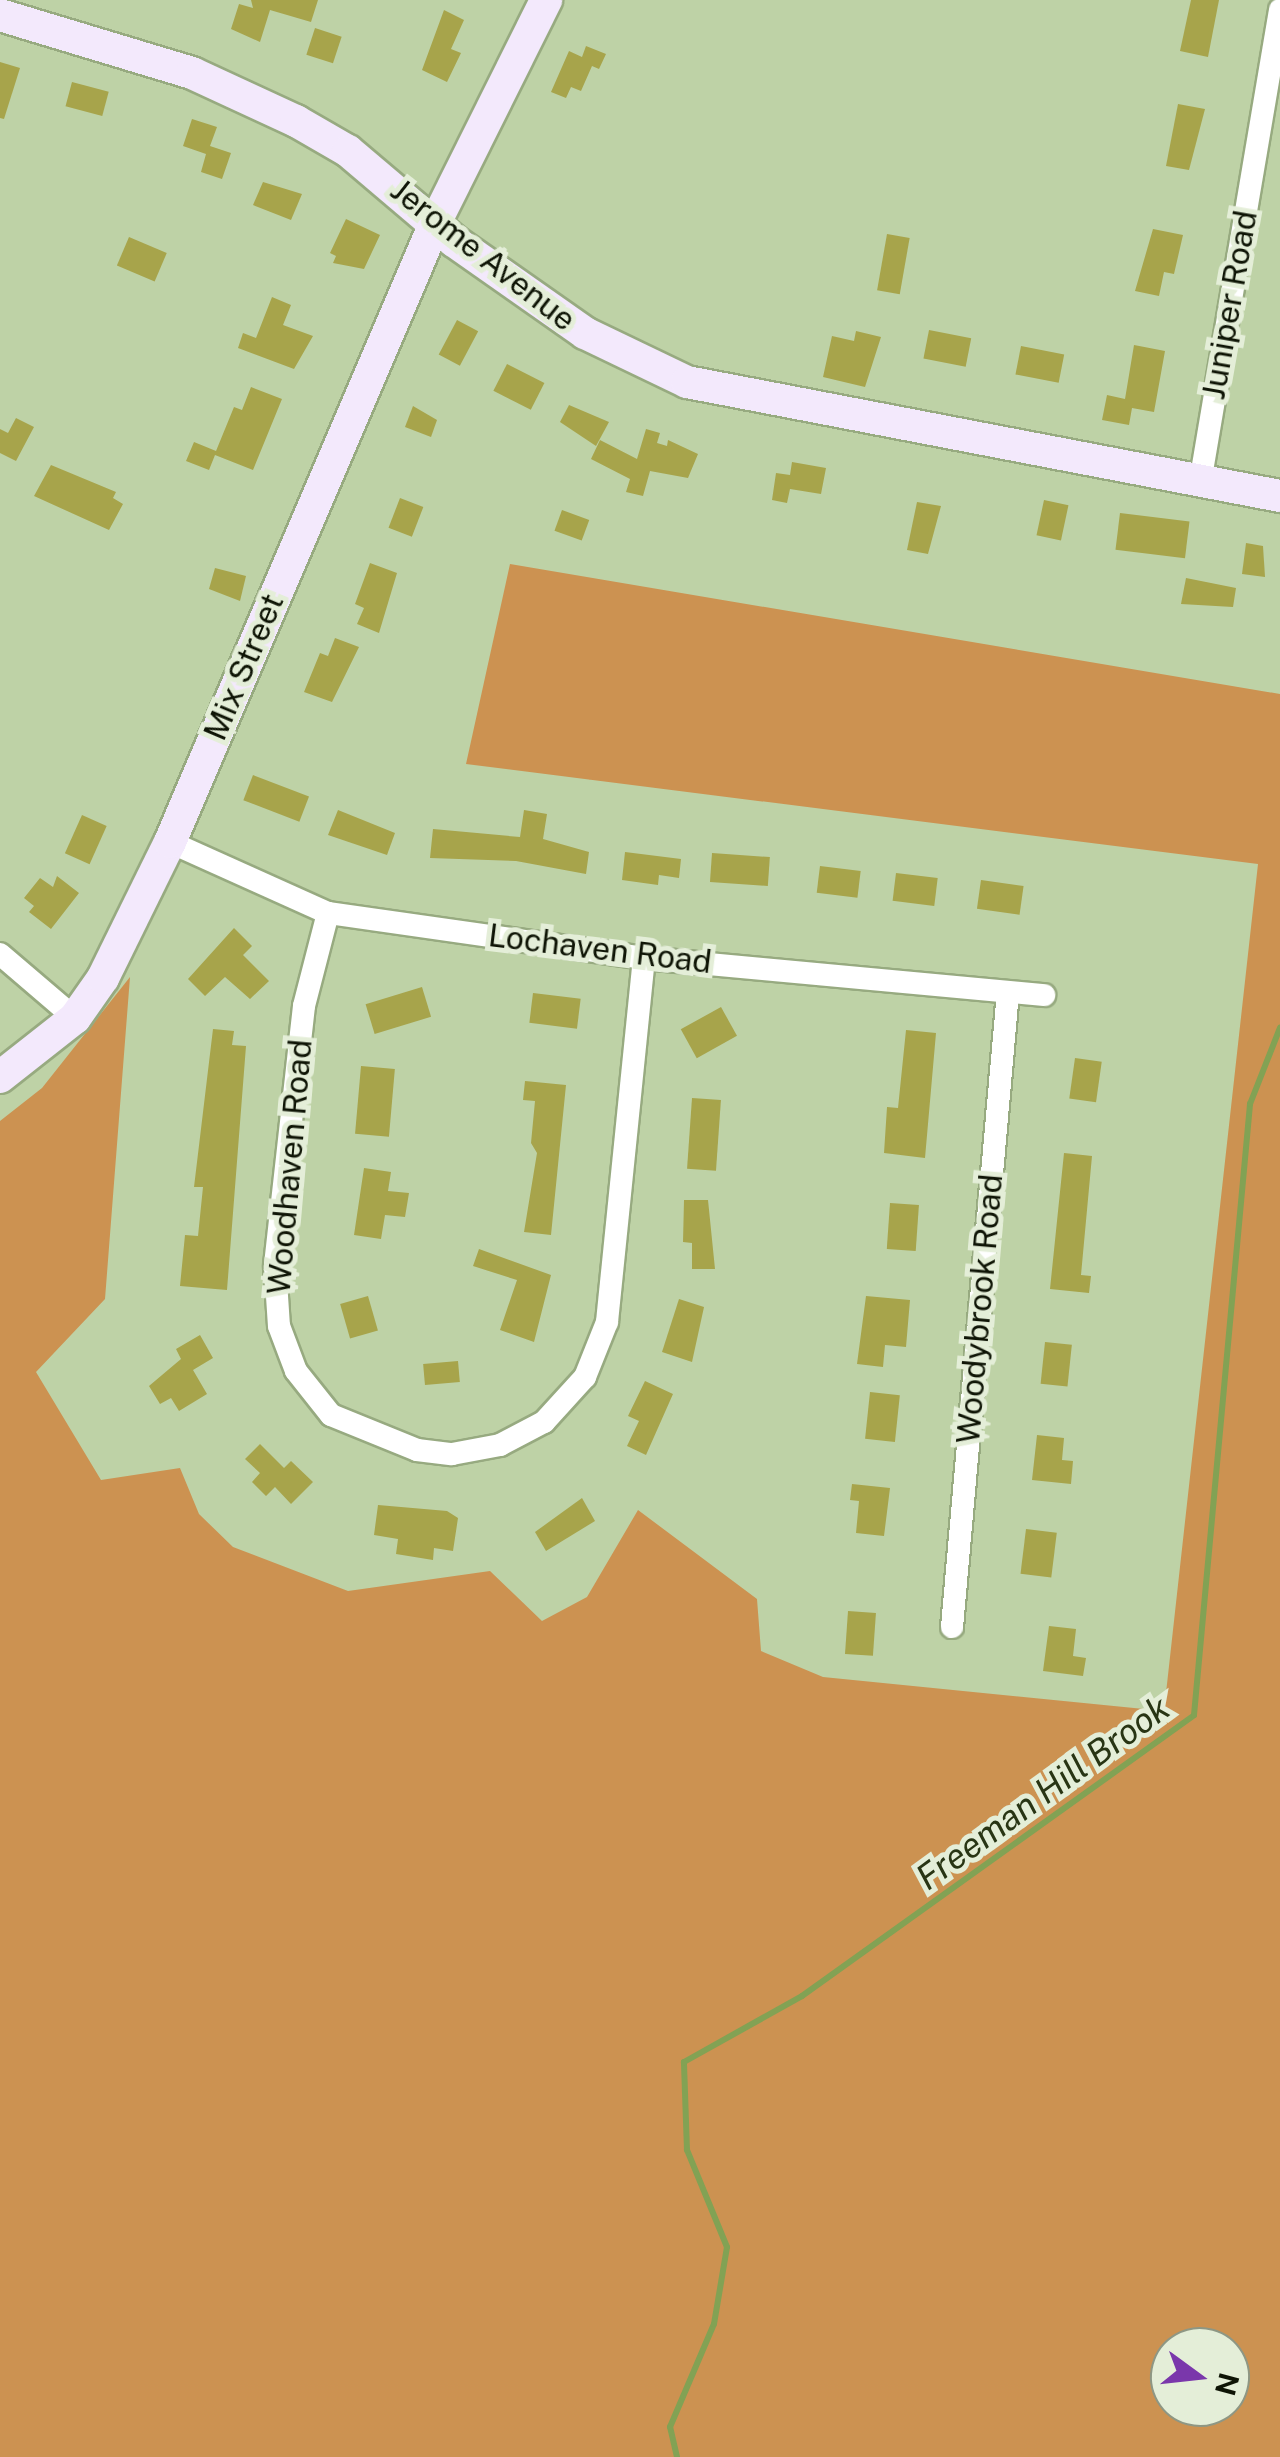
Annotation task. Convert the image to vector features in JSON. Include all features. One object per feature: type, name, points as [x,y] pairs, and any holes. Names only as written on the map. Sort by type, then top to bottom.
[{"type":"main road","name":"Mix Street","points":[[0,1076],[75,1018],[103,978],[170,842],[436,221],[546,0]]},
{"type":"main road","name":"Jerome Avenue","points":[[0,15],[239,92],[348,151],[585,333],[688,382],[1280,496]]},
{"type":"street","name":"Juniper Road","points":[[1200,483],[1280,10]]},
{"type":"street","name":"Lochaven Road","points":[[170,842],[328,913],[644,958],[1044,996]]},
{"type":"street","name":"Woodhaven Road","points":[[328,913],[304,1006],[275,1266],[279,1326],[296,1371],[331,1415],[417,1450],[452,1454],[500,1444],[544,1422],[585,1376],[607,1322],[644,958]]},
{"type":"street","points":[[0,954],[75,1018]]},
{"type":"street","name":"Woodybrook Road","points":[[952,1627],[1008,992]]},
{"type":"shaded area","points":[[510,564],[1280,694],[1280,2457],[0,2457],[0,1121],[42,1088],[130,977],[105,1299],[36,1372],[101,1480],[180,1468],[199,1514],[233,1547],[348,1591],[490,1571],[542,1621],[587,1597],[638,1510],[757,1599],[761,1651],[823,1677],[1164,1711],[1258,864],[466,764]]},
{"type":"building","points":[[251,0],[318,0],[311,22],[270,10],[260,42],[231,29],[239,4],[253,8]]},
{"type":"building","points":[[1191,0],[1219,0],[1208,57],[1180,51]]},
{"type":"building","points":[[444,10],[464,20],[451,49],[461,53],[447,82],[422,70]]},
{"type":"building","points":[[315,28],[342,37],[333,63],[306,55]]},
{"type":"building","points":[[586,46],[606,54],[599,69],[592,66],[581,91],[571,87],[566,98],[551,92],[569,51],[582,57]]},
{"type":"building","points":[[0,62],[20,68],[4,119],[0,118]]},
{"type":"building","points":[[72,82],[109,92],[102,116],[66,106]]},
{"type":"building","points":[[1178,104],[1205,109],[1189,170],[1166,166]]},
{"type":"building","points":[[192,119],[217,127],[210,146],[231,153],[222,179],[201,172],[206,154],[183,146]]},
{"type":"building","points":[[263,182],[302,194],[291,220],[253,205]]},
{"type":"building","points":[[346,219],[380,235],[364,269],[333,263],[336,256],[330,253]]},
{"type":"building","points":[[1153,229],[1183,235],[1174,274],[1164,272],[1159,296],[1135,291]]},
{"type":"building","points":[[887,234],[910,238],[900,294],[877,290]]},
{"type":"building","points":[[129,237],[167,253],[155,282],[117,266]]},
{"type":"building","points":[[272,297],[291,305],[283,325],[313,336],[294,369],[238,348],[243,333],[256,338]]},
{"type":"building","points":[[457,320],[478,331],[460,366],[439,354]]},
{"type":"building","points":[[929,330],[971,338],[966,367],[923,358]]},
{"type":"building","points":[[856,331],[881,337],[865,387],[823,377],[832,336],[854,341]]},
{"type":"building","points":[[1134,345],[1165,351],[1154,412],[1132,408],[1129,425],[1102,420],[1107,395],[1125,399]]},
{"type":"building","points":[[1021,346],[1064,354],[1059,383],[1015,374]]},
{"type":"building","points":[[507,364],[544,383],[531,410],[493,391]]},
{"type":"building","points":[[251,387],[282,399],[253,470],[215,455],[209,470],[186,461],[194,442],[216,451],[234,407],[242,410]]},
{"type":"building","points":[[569,405],[609,422],[596,446],[560,422]]},
{"type":"building","points":[[413,406],[437,420],[431,437],[405,427]]},
{"type":"building","points":[[16,418],[34,427],[16,461],[0,453],[0,429],[8,433]]},
{"type":"building","points":[[646,429],[660,433],[657,443],[667,446],[668,440],[698,454],[688,478],[650,471],[643,496],[626,492],[630,479],[591,459],[600,440],[637,459]]},
{"type":"building","points":[[792,462],[826,468],[821,494],[790,489],[787,503],[772,500],[776,473],[790,475]]},
{"type":"building","points":[[51,465],[116,492],[113,498],[123,504],[109,530],[34,496]]},
{"type":"building","points":[[400,498],[423,507],[412,537],[389,528]]},
{"type":"building","points":[[1044,500],[1068,505],[1061,540],[1037,535]]},
{"type":"building","points":[[917,502],[941,506],[928,554],[907,550]]},
{"type":"building","points":[[562,510],[589,520],[582,541],[554,531]]},
{"type":"building","points":[[1120,513],[1189,522],[1185,558],[1115,550]]},
{"type":"building","points":[[1246,543],[1263,546],[1265,577],[1242,574]]},
{"type":"building","points":[[370,563],[397,573],[379,633],[357,624],[364,608],[355,604]]},
{"type":"building","points":[[215,568],[246,576],[240,601],[209,589]]},
{"type":"building","points":[[1186,578],[1236,588],[1233,607],[1181,604]]},
{"type":"building","points":[[335,638],[359,647],[332,702],[304,692],[320,653],[328,656]]},
{"type":"building","points":[[253,775],[309,797],[299,822],[243,800]]},
{"type":"building","points":[[338,810],[395,833],[387,855],[328,835]]},
{"type":"building","points":[[524,810],[547,814],[543,839],[589,852],[586,874],[516,861],[430,858],[433,829],[520,837]]},
{"type":"building","points":[[82,815],[107,826],[90,864],[65,853]]},
{"type":"building","points":[[625,852],[681,859],[679,878],[659,875],[658,885],[622,880]]},
{"type":"building","points":[[712,853],[770,857],[768,886],[710,882]]},
{"type":"building","points":[[820,866],[861,871],[857,898],[817,893]]},
{"type":"building","points":[[896,873],[938,878],[934,906],[893,901]]},
{"type":"building","points":[[57,876],[79,893],[51,929],[29,912],[34,906],[24,898],[40,878],[53,887]]},
{"type":"building","points":[[981,880],[1024,886],[1020,915],[977,909]]},
{"type":"building","points":[[234,928],[252,946],[243,955],[269,981],[250,999],[225,977],[205,996],[188,979]]},
{"type":"building","points":[[422,987],[431,1017],[375,1034],[366,1004]]},
{"type":"building","points":[[533,993],[581,999],[577,1029],[529,1023]]},
{"type":"building","points":[[721,1007],[737,1036],[697,1058],[681,1029]]},
{"type":"building","points":[[213,1029],[234,1031],[232,1045],[246,1046],[227,1290],[180,1286],[185,1235],[198,1236],[203,1187],[194,1187]]},
{"type":"building","points":[[906,1030],[936,1033],[925,1158],[884,1153],[887,1107],[898,1108]]},
{"type":"building","points":[[1075,1058],[1102,1062],[1096,1102],[1069,1099]]},
{"type":"building","points":[[361,1066],[395,1069],[389,1137],[355,1134]]},
{"type":"building","points":[[525,1081],[566,1085],[551,1235],[524,1232],[537,1153],[531,1143],[535,1101],[523,1100]]},
{"type":"building","points":[[692,1098],[721,1100],[716,1171],[687,1169]]},
{"type":"building","points":[[1064,1153],[1092,1156],[1081,1275],[1091,1276],[1089,1293],[1050,1289]]},
{"type":"building","points":[[364,1168],[391,1172],[388,1191],[409,1193],[405,1217],[385,1215],[381,1239],[354,1235]]},
{"type":"building","points":[[684,1200],[708,1200],[715,1269],[692,1269],[692,1243],[683,1242]]},
{"type":"building","points":[[890,1203],[919,1205],[916,1251],[887,1249]]},
{"type":"building","points":[[479,1249],[551,1275],[534,1342],[500,1330],[517,1280],[473,1266]]},
{"type":"building","points":[[368,1296],[378,1331],[350,1339],[340,1304]]},
{"type":"building","points":[[866,1296],[910,1300],[906,1347],[885,1345],[883,1367],[857,1364]]},
{"type":"building","points":[[679,1299],[704,1307],[692,1362],[662,1352]]},
{"type":"building","points":[[200,1335],[213,1358],[193,1370],[207,1394],[179,1411],[171,1398],[160,1404],[149,1386],[181,1359],[176,1349]]},
{"type":"building","points":[[1045,1342],[1072,1345],[1067,1387],[1041,1384]]},
{"type":"building","points":[[458,1361],[460,1382],[425,1385],[423,1364]]},
{"type":"building","points":[[645,1381],[673,1394],[646,1455],[627,1446],[639,1421],[628,1416]]},
{"type":"building","points":[[870,1392],[900,1395],[895,1442],[865,1439]]},
{"type":"building","points":[[1037,1435],[1064,1438],[1062,1460],[1073,1461],[1071,1484],[1032,1480]]},
{"type":"building","points":[[260,1444],[284,1468],[291,1461],[313,1482],[291,1504],[275,1487],[266,1496],[252,1482],[260,1473],[245,1459]]},
{"type":"building","points":[[852,1484],[890,1488],[884,1536],[856,1533],[859,1501],[850,1500]]},
{"type":"building","points":[[582,1498],[595,1521],[546,1551],[535,1532]]},
{"type":"building","points":[[378,1505],[447,1511],[458,1518],[453,1551],[434,1548],[433,1560],[396,1554],[398,1539],[374,1535]]},
{"type":"building","points":[[1026,1529],[1057,1533],[1051,1577],[1021,1574]]},
{"type":"building","points":[[848,1611],[876,1613],[873,1656],[845,1654]]},
{"type":"building","points":[[1049,1626],[1076,1629],[1073,1656],[1086,1658],[1083,1676],[1043,1671]]},
{"type":"waterway","name":"Freeman Hill Brook","points":[[677,2457],[670,2427],[714,2324],[727,2247],[687,2150],[684,2062],[802,1996],[1194,1715],[1250,1104],[1280,1028]]}]
